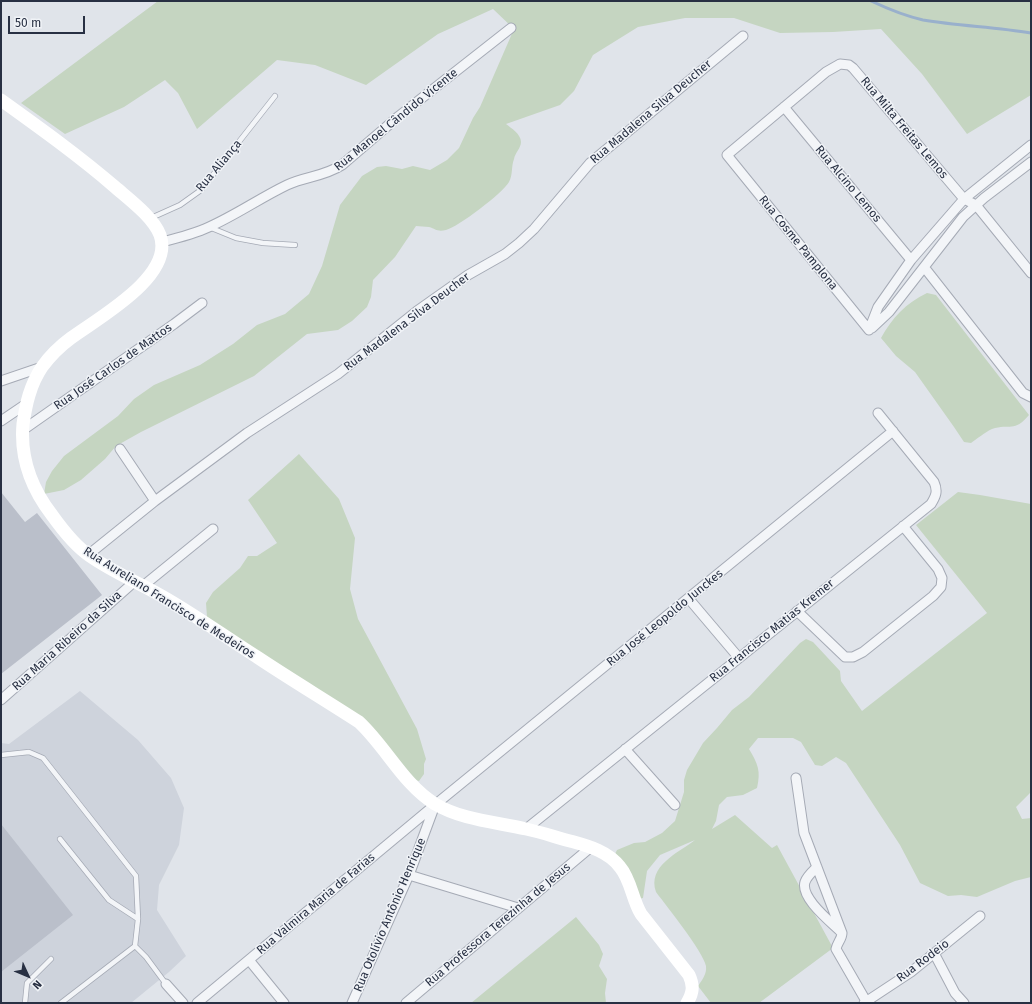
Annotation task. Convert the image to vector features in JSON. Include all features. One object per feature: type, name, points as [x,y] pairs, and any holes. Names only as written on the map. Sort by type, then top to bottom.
[{"type":"street","name":"Rua Manoel Cândido Vicente","points":[[162,242],[209,228],[282,188],[326,174],[342,165],[399,116],[511,28]]},
{"type":"street","name":"Rua Madalena Silva Deucher","points":[[88,555],[246,433],[338,374],[462,279],[505,254],[519,243],[534,229],[590,163],[743,36]]},
{"type":"street","name":"Rua Milta Freitas Lemos","points":[[784,107],[826,72],[840,64],[849,65],[964,199]]},
{"type":"street","points":[[1,100],[80,158],[122,193],[149,218],[159,233],[162,242]]},
{"type":"street","name":"Rua Cosme Pamplona","points":[[784,107],[727,155],[869,330]]},
{"type":"street","name":"Rua Alcino Lemos","points":[[784,107],[911,260]]},
{"type":"street","points":[[869,330],[878,307],[911,260],[964,199],[1031,145]]},
{"type":"street","points":[[869,330],[889,312],[963,218],[976,205],[1031,162]]},
{"type":"street","points":[[964,199],[976,205],[1029,267]]},
{"type":"street","name":"Rua Aureliano Francisco de Medeiros","points":[[162,242],[161,253],[158,261],[143,282],[120,304],[60,347],[42,367],[35,380],[26,404],[23,430],[24,456],[34,487],[52,516],[77,545],[88,555],[168,599],[199,618],[261,660],[359,722],[370,733],[399,770],[422,794],[436,804],[465,816],[526,829],[591,847],[613,859],[626,875],[636,906],[689,975],[693,988],[687,1003]]},
{"type":"street","points":[[924,267],[1023,393],[1031,397]]},
{"type":"street","name":"Rua José Carlos de Mattos","points":[[23,430],[202,303]]},
{"type":"street","points":[[1,381],[42,367]]},
{"type":"street","points":[[1,421],[26,404]]},
{"type":"street","name":"Rua Francisco Matias Kremer","points":[[526,829],[931,504],[937,493],[934,482],[878,413]]},
{"type":"street","name":"Rua José Leopoldo Junckes","points":[[436,804],[893,431]]},
{"type":"street","points":[[120,449],[156,502]]},
{"type":"street","points":[[797,611],[844,657],[853,657],[863,652],[933,596],[941,587],[942,578],[938,569],[902,526]]},
{"type":"street","name":"Rua Maria Ribeiro da Silva","points":[[1,700],[139,584],[213,529]]},
{"type":"street","points":[[689,599],[739,658]]},
{"type":"street","points":[[625,749],[675,805]]},
{"type":"street","points":[[796,778],[804,833],[842,933],[842,938],[836,948],[866,1002]]},
{"type":"street","name":"Rua Otolívio Antônio Henrique","points":[[352,1003],[409,875],[436,804]]},
{"type":"street","name":"Rua Valmira Maria de Farias","points":[[197,1003],[436,804]]},
{"type":"street","name":"Rua Professora Terezinha de Jesus","points":[[406,1003],[591,847]]},
{"type":"street","points":[[817,867],[805,882],[805,889],[819,912],[842,933]]},
{"type":"street","points":[[409,875],[518,908]]},
{"type":"street","name":"Rua Rodeio","points":[[866,1002],[910,972],[980,916]]},
{"type":"street","points":[[934,953],[955,993],[964,1003]]},
{"type":"street","points":[[248,960],[284,1003]]},
{"type":"street","points":[[166,984],[183,1003]]},
{"type":"lane","name":"Rua Aliança","points":[[149,218],[180,206],[201,190],[275,96]]},
{"type":"lane","points":[[209,228],[236,238],[263,244],[295,245]]},
{"type":"lane","points":[[1,755],[29,752],[43,758],[136,876],[138,919],[135,946],[61,1003]]},
{"type":"lane","points":[[60,838],[109,900],[138,919]]},
{"type":"lane","points":[[135,946],[146,956],[166,984]]},
{"type":"lane","points":[[25,1003],[28,983],[51,959]]},
{"type":"shaded area","points":[[80,691],[138,740],[171,778],[184,808],[179,845],[159,885],[157,910],[186,956],[131,1003],[1,1003],[1,743],[9,744]]},
{"type":"green space","points":[[158,1],[1031,1],[1031,95],[967,134],[922,74],[881,29],[780,33],[734,18],[685,18],[638,27],[593,55],[574,91],[560,105],[506,124],[518,134],[521,139],[520,146],[513,162],[512,174],[509,182],[498,194],[480,209],[452,228],[441,231],[429,227],[416,226],[395,257],[373,280],[371,297],[367,307],[352,321],[338,330],[307,334],[254,376],[116,446],[105,459],[81,480],[64,490],[44,494],[46,482],[52,471],[64,456],[118,416],[134,399],[154,385],[200,365],[233,344],[257,325],[285,314],[309,294],[322,266],[340,205],[362,176],[377,167],[386,166],[402,169],[413,166],[430,170],[447,160],[459,148],[473,118],[480,107],[514,29],[493,9],[438,34],[366,85],[315,65],[277,60],[197,129],[178,93],[165,80],[124,107],[65,134],[21,103]]},
{"type":"green space","points":[[927,293],[936,295],[1029,415],[1024,421],[1015,426],[998,427],[992,429],[971,443],[964,442],[915,372],[896,356],[881,338],[890,324],[906,306]]},
{"type":"green space","points":[[299,454],[339,499],[355,538],[350,589],[358,619],[417,729],[426,759],[424,764],[424,774],[419,781],[415,780],[384,742],[207,617],[206,603],[213,592],[240,568],[248,556],[257,556],[277,543],[248,500]]},
{"type":"green space","points":[[958,492],[1031,504],[1031,792],[1016,807],[1022,819],[1031,818],[1031,877],[1015,881],[977,897],[961,895],[948,896],[920,883],[900,845],[846,763],[836,757],[822,766],[815,765],[801,742],[793,738],[758,738],[749,749],[755,759],[759,772],[757,788],[743,795],[727,797],[719,805],[716,821],[712,829],[735,815],[772,848],[777,845],[833,948],[759,1003],[711,1003],[698,986],[706,972],[706,966],[703,959],[692,940],[656,892],[654,883],[656,875],[666,861],[695,840],[660,855],[647,871],[643,898],[638,899],[615,854],[617,850],[634,843],[645,842],[662,833],[675,821],[684,792],[684,780],[687,770],[703,743],[732,710],[749,697],[800,643],[806,639],[813,642],[840,671],[841,681],[862,711],[987,613],[916,525]]},
{"type":"green space","points":[[576,917],[599,945],[603,954],[599,966],[607,979],[605,993],[606,1003],[471,1003]]},
{"type":"building","points":[[1,492],[25,522],[37,513],[102,595],[1,674]]},
{"type":"building","points":[[1,824],[73,915],[1,972]]},
{"type":"waterway","points":[[871,1],[897,12],[923,20],[1031,33]]}]
